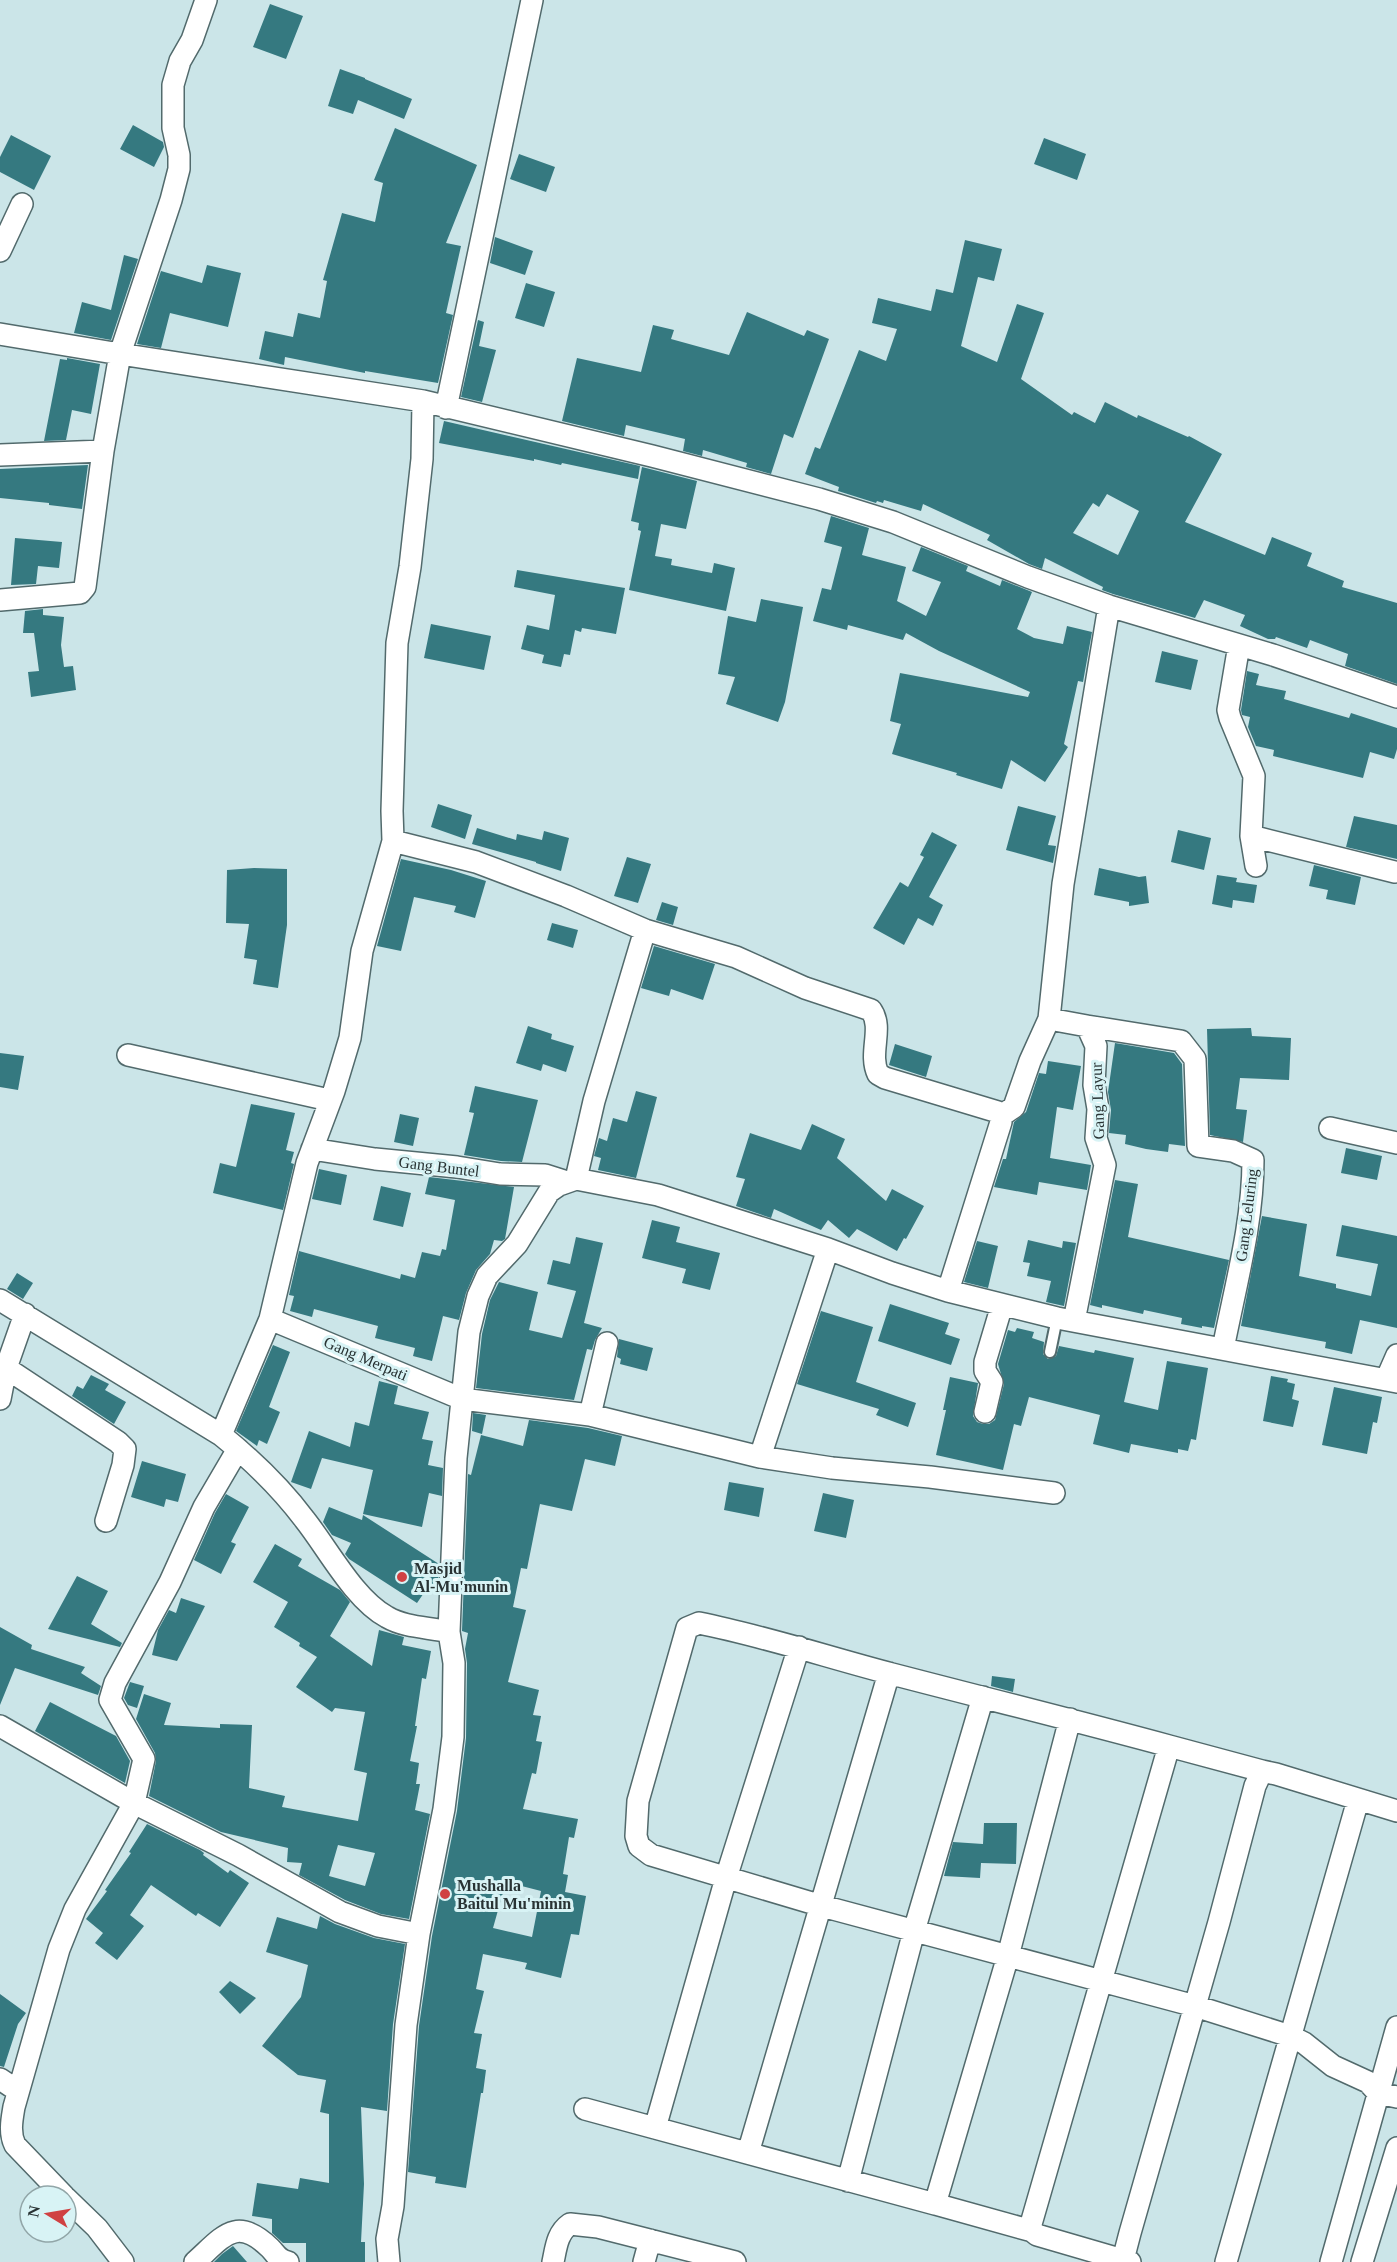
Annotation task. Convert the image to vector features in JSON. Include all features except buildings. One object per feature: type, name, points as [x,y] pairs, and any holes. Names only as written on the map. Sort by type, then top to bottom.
[{"type":"street","points":[[0,600],[80,593],[83,590],[120,354],[175,186],[179,154],[172,128],[173,85],[206,0]]},
{"type":"street","points":[[446,408],[532,0]]},
{"type":"street","points":[[0,251],[22,204]]},
{"type":"street","points":[[0,334],[423,401],[819,499],[892,522],[1028,577],[1109,606],[1239,645],[1397,697]]},
{"type":"street","points":[[221,1435],[270,1319],[299,1193],[350,1038],[362,951],[393,841],[397,643],[410,567],[422,459],[423,401]]},
{"type":"street","points":[[0,455],[103,451]]},
{"type":"street","points":[[948,1291],[1001,1116],[1014,1107],[1030,1061],[1049,1019],[1063,884],[1109,606]]},
{"type":"street","points":[[1239,645],[1228,710],[1254,776],[1251,836],[1256,866]]},
{"type":"street","points":[[1251,836],[1395,872]]},
{"type":"street","points":[[393,841],[476,862],[566,896],[645,930],[736,957],[805,988],[871,1010],[877,1025],[873,1055],[878,1074],[998,1112],[1001,1116]]},
{"type":"street","points":[[389,2262],[387,2239],[393,2206],[406,2025],[419,1934],[444,1809],[453,1737],[454,1664],[449,1632],[456,1458],[469,1332],[478,1296],[487,1276],[517,1244],[549,1192],[572,1180],[645,930]]},
{"type":"street","points":[[1049,1019],[1088,1026]]},
{"type":"street","name":"Gang Layur","points":[[1065,1320],[1105,1166],[1096,1138],[1098,1109],[1094,1085],[1096,1046],[1088,1026]]},
{"type":"street","name":"Gang Leluring","points":[[1088,1026],[1181,1041],[1195,1059],[1198,1146],[1233,1151],[1253,1160],[1253,1185],[1244,1245],[1223,1349]]},
{"type":"street","points":[[128,1055],[329,1100]]},
{"type":"street","points":[[1330,1128],[1397,1143]]},
{"type":"street","name":"Gang Buntel","points":[[312,1149],[500,1174],[544,1175],[658,1196],[828,1249],[948,1291],[1002,1305],[1065,1320],[1392,1381]]},
{"type":"street","points":[[760,1456],[828,1249]]},
{"type":"street","points":[[0,1300],[221,1435],[279,1489],[356,1587],[378,1611],[411,1626],[449,1632]]},
{"type":"street","points":[[985,1412],[992,1382],[985,1371],[985,1362],[1002,1305]]},
{"type":"street","points":[[0,1399],[6,1368],[25,1314]]},
{"type":"street","name":"Gang Merpati","points":[[270,1319],[462,1399],[590,1415],[760,1456],[832,1468],[930,1477],[1054,1493]]},
{"type":"street","points":[[590,1415],[607,1342]]},
{"type":"street","points":[[1392,1381],[1397,1355]]},
{"type":"street","points":[[6,1368],[118,1442],[125,1449],[123,1465],[106,1521]]},
{"type":"street","points":[[52,2184],[25,2156],[7,2146],[18,2091],[59,1949],[75,1909],[134,1803],[144,1759],[110,1700],[115,1683],[170,1582],[204,1507],[238,1449]]},
{"type":"street","points":[[1388,2095],[1368,2082],[1333,2066],[1304,2043],[1290,2036],[1195,2006],[726,1878],[651,1855],[639,1846],[636,1836],[638,1801],[687,1628],[699,1623],[799,1647],[1262,1772],[1276,1773],[1397,1811]]},
{"type":"street","points":[[655,2128],[726,1878],[799,1647]]},
{"type":"street","points":[[748,2153],[889,1673]]},
{"type":"street","points":[[848,2181],[914,1931],[983,1697]]},
{"type":"street","points":[[935,2204],[1008,1956],[1070,1719]]},
{"type":"street","points":[[0,1726],[134,1803],[238,1855],[340,1912],[378,1926],[419,1934]]},
{"type":"street","points":[[1032,2231],[1031,2224],[1169,1746]]},
{"type":"street","points":[[585,2109],[1032,2231],[1037,2235],[1126,2261],[1255,1786],[1262,1772]]},
{"type":"street","points":[[1226,2262],[1358,1800]]},
{"type":"street","points":[[1331,2262],[1388,2095],[1397,2027]]},
{"type":"street","points":[[0,2079],[18,2091]]},
{"type":"street","points":[[1362,2262],[1395,2161]]},
{"type":"street","points":[[78,2210],[97,2228],[123,2262]]},
{"type":"street","points":[[553,2262],[561,2233],[570,2224],[587,2224],[735,2262]]},
{"type":"street","points":[[195,2262],[229,2233],[240,2230],[247,2231],[271,2248],[277,2258],[288,2262]]},
{"type":"street","points":[[644,2262],[650,2240]]},
{"type":"lane","points":[[1050,1352],[1065,1320]]},
{"type":"place","name":"Masjid Al-Mu'munin","points":[[402,1577]]},
{"type":"place","name":"Mushalla Baitul Mu'minin","points":[[445,1894]]}]
